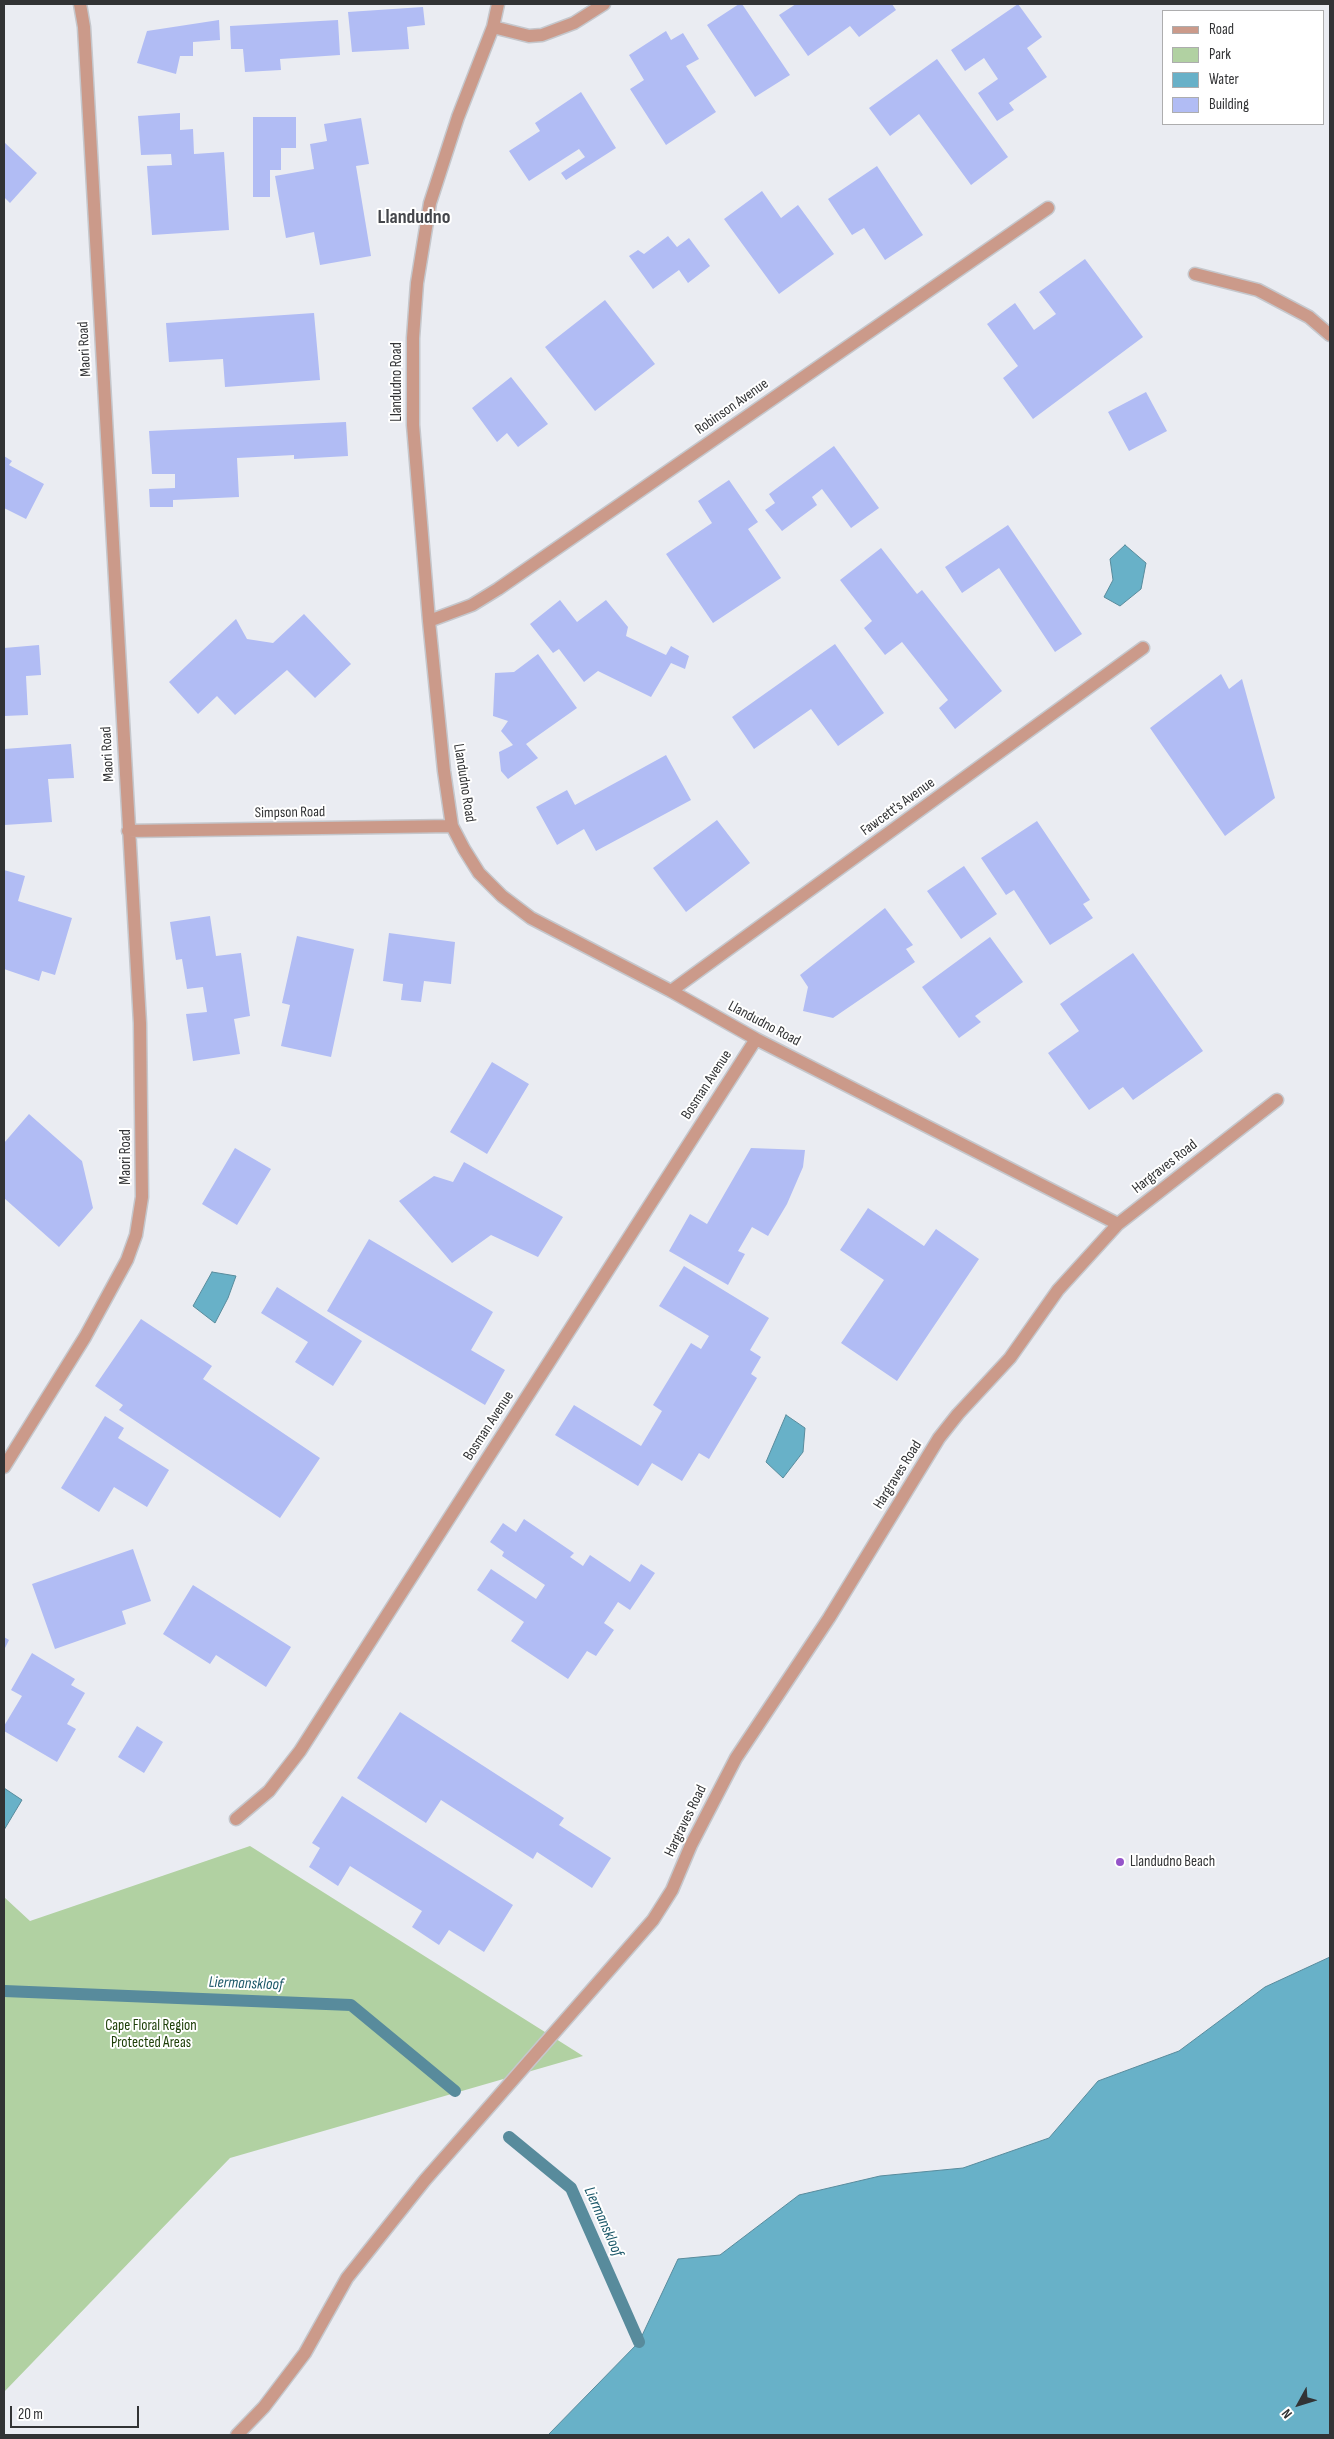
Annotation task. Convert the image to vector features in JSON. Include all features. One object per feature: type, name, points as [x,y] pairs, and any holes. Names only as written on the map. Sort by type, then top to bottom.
[{"type":"street","name":"Maori Road","points":[[4,1467],[85,1337],[127,1260],[136,1236],[142,1197],[143,1139],[140,1023],[84,27],[80,4]]},
{"type":"street","name":"Llandudno Road","points":[[498,4],[493,28],[458,117],[430,203],[417,283],[413,338],[413,425],[429,621],[444,771],[452,826],[479,873],[502,896],[530,918],[671,991],[756,1039],[1118,1224]]},
{"type":"street","points":[[493,28],[529,36],[542,35],[574,23],[604,4]]},
{"type":"street","name":"Robinson Avenue","points":[[429,621],[472,604],[498,589],[1048,208]]},
{"type":"street","points":[[1195,274],[1258,290],[1294,308],[1330,335]]},
{"type":"street","name":"Fawcett's Avenue","points":[[671,991],[1143,648]]},
{"type":"street","name":"Simpson Road","points":[[128,831],[452,826]]},
{"type":"street","name":"Bosman Avenue","points":[[236,1819],[269,1791],[300,1751],[756,1039]]},
{"type":"street","name":"Hargraves Road","points":[[237,2435],[264,2407],[305,2353],[347,2278],[425,2180],[653,1920],[672,1890],[691,1845],[736,1758],[829,1618],[939,1438],[958,1414],[1010,1358],[1058,1290],[1118,1224],[1277,1100]]},
{"type":"green space","name":"Cape Floral Region Protected Areas","points":[[250,1846],[583,2056],[230,2158],[4,2392],[4,1897],[30,1921]]},
{"type":"water","points":[[1125,545],[1146,563],[1141,589],[1120,606],[1104,597],[1113,580],[1110,559]]},
{"type":"water","points":[[212,1272],[236,1276],[228,1298],[215,1323],[193,1306]]},
{"type":"water","points":[[786,1415],[805,1428],[803,1452],[783,1478],[766,1462]]},
{"type":"water","points":[[4,1788],[22,1800],[4,1830]]},
{"type":"water","points":[[1330,1957],[1330,2435],[548,2435],[639,2342],[678,2259],[720,2255],[799,2195],[880,2176],[963,2168],[1049,2138],[1098,2081],[1179,2051],[1265,1987]]},
{"type":"building","points":[[739,4],[742,4],[790,75],[755,97],[707,25]]},
{"type":"building","points":[[796,4],[892,4],[896,10],[859,37],[850,26],[808,56],[779,15]]},
{"type":"building","points":[[1018,4],[1042,37],[1027,48],[1047,77],[1009,103],[1014,110],[997,121],[978,93],[998,79],[984,58],[965,71],[951,50]]},
{"type":"building","points":[[423,7],[425,25],[407,27],[409,49],[352,52],[348,12]]},
{"type":"building","points":[[219,20],[220,40],[193,42],[193,56],[180,56],[176,74],[137,63],[147,31]]},
{"type":"building","points":[[338,20],[340,55],[280,59],[281,70],[245,72],[243,49],[231,49],[230,26]]},
{"type":"building","points":[[666,31],[671,40],[683,33],[699,59],[686,66],[716,112],[666,145],[630,89],[644,80],[629,55]]},
{"type":"building","points":[[937,59],[1008,157],[971,185],[919,114],[890,136],[869,108]]},
{"type":"building","points":[[581,92],[616,148],[566,180],[561,173],[585,157],[579,149],[529,181],[509,151],[540,131],[535,123]]},
{"type":"building","points":[[180,113],[180,130],[193,129],[194,154],[224,152],[229,230],[152,235],[147,166],[172,165],[171,154],[141,155],[138,116]]},
{"type":"building","points":[[253,117],[296,117],[296,148],[281,148],[281,170],[270,170],[270,197],[253,197]]},
{"type":"building","points":[[361,118],[369,164],[356,166],[371,256],[320,265],[314,232],[286,238],[275,176],[314,169],[310,144],[327,141],[324,124]]},
{"type":"building","points":[[4,142],[37,173],[10,203],[4,197]]},
{"type":"building","points":[[877,166],[923,235],[885,260],[864,228],[852,235],[828,199]]},
{"type":"building","points":[[762,191],[781,218],[798,205],[834,254],[779,294],[724,219]]},
{"type":"building","points":[[668,236],[677,247],[689,238],[710,266],[688,283],[679,270],[653,289],[629,256],[638,250],[644,254]]},
{"type":"building","points":[[1085,259],[1143,337],[1033,419],[1003,378],[1018,366],[987,324],[1015,303],[1034,330],[1056,314],[1039,292]]},
{"type":"building","points":[[605,300],[655,364],[595,411],[545,347]]},
{"type":"building","points":[[314,313],[320,380],[225,387],[223,359],[169,362],[166,323]]},
{"type":"building","points":[[511,377],[548,424],[518,447],[507,433],[497,442],[472,408]]},
{"type":"building","points":[[1146,392],[1167,431],[1129,451],[1108,412]]},
{"type":"building","points":[[346,422],[348,456],[294,459],[294,455],[237,458],[239,497],[173,500],[173,507],[150,507],[149,489],[175,488],[175,474],[152,474],[149,431]]},
{"type":"building","points":[[834,446],[879,508],[851,528],[822,489],[812,497],[817,505],[782,531],[765,510],[775,503],[769,494]]},
{"type":"building","points":[[4,456],[12,461],[9,465],[44,484],[26,519],[4,508]]},
{"type":"building","points":[[729,480],[758,522],[748,529],[781,578],[713,623],[666,554],[712,523],[698,501]]},
{"type":"building","points":[[1008,525],[1082,634],[1055,652],[999,568],[962,593],[945,567]]},
{"type":"building","points":[[881,548],[917,594],[922,590],[1002,691],[955,729],[939,708],[948,700],[902,642],[885,655],[864,628],[872,621],[840,580]]},
{"type":"building","points":[[560,600],[577,622],[606,600],[628,627],[626,636],[666,655],[671,646],[689,656],[685,669],[671,663],[651,697],[598,671],[584,682],[559,649],[553,653],[530,624]]},
{"type":"building","points":[[304,614],[351,664],[315,698],[287,670],[235,715],[217,696],[198,714],[169,682],[236,619],[247,639],[273,643]]},
{"type":"building","points":[[835,644],[884,713],[838,746],[811,709],[754,749],[732,717]]},
{"type":"building","points":[[39,645],[41,675],[26,676],[28,715],[4,716],[4,648]]},
{"type":"building","points":[[538,654],[577,708],[526,744],[538,758],[508,779],[501,771],[499,752],[513,745],[501,731],[508,721],[493,716],[495,673],[514,672]]},
{"type":"building","points":[[1221,674],[1229,689],[1242,679],[1275,798],[1225,836],[1150,728]]},
{"type":"building","points":[[71,744],[74,778],[48,779],[52,822],[4,825],[4,749]]},
{"type":"building","points":[[666,755],[691,800],[596,851],[584,829],[557,845],[536,807],[567,790],[575,805]]},
{"type":"building","points":[[717,820],[750,863],[686,912],[653,868]]},
{"type":"building","points":[[1037,821],[1090,900],[1083,904],[1093,918],[1050,945],[1014,890],[1006,895],[981,858]]},
{"type":"building","points":[[964,866],[997,914],[961,939],[927,891]]},
{"type":"building","points":[[4,870],[25,876],[18,901],[72,918],[55,975],[42,971],[39,981],[4,969]]},
{"type":"building","points":[[885,908],[913,945],[906,949],[915,962],[833,1018],[803,1011],[808,987],[800,975]]},
{"type":"building","points":[[210,916],[216,956],[241,953],[250,1016],[234,1019],[240,1054],[193,1061],[186,1014],[207,1012],[203,987],[187,989],[182,959],[176,960],[170,922]]},
{"type":"building","points":[[389,933],[455,942],[451,984],[424,981],[421,1002],[401,1000],[403,984],[383,981]]},
{"type":"building","points":[[297,936],[354,949],[331,1057],[281,1046],[290,1005],[282,1003]]},
{"type":"building","points":[[990,937],[1023,982],[975,1016],[981,1022],[959,1038],[922,987]]},
{"type":"building","points":[[1133,953],[1203,1051],[1133,1100],[1123,1087],[1089,1110],[1048,1053],[1079,1031],[1060,1004]]},
{"type":"building","points":[[492,1062],[529,1084],[487,1154],[450,1132]]},
{"type":"building","points":[[29,1114],[82,1161],[93,1208],[59,1247],[4,1198],[4,1143]]},
{"type":"building","points":[[235,1148],[271,1169],[237,1225],[202,1204]]},
{"type":"building","points":[[751,1148],[805,1150],[803,1167],[787,1204],[768,1236],[752,1227],[738,1251],[745,1254],[728,1285],[669,1251],[690,1214],[707,1224]]},
{"type":"building","points":[[464,1162],[563,1217],[538,1257],[491,1235],[452,1263],[399,1201],[434,1176],[453,1182]]},
{"type":"building","points":[[868,1208],[924,1246],[936,1229],[979,1259],[897,1381],[841,1343],[884,1280],[840,1250]]},
{"type":"building","points":[[369,1239],[493,1312],[471,1350],[505,1370],[485,1405],[327,1311]]},
{"type":"building","points":[[684,1266],[769,1318],[750,1350],[761,1357],[751,1374],[757,1378],[709,1459],[699,1453],[682,1481],[652,1463],[638,1486],[555,1435],[574,1405],[641,1446],[662,1411],[653,1405],[691,1343],[701,1349],[709,1336],[659,1306]]},
{"type":"building","points":[[277,1287],[362,1341],[333,1386],[295,1362],[308,1342],[261,1313]]},
{"type":"building","points":[[141,1319],[212,1366],[203,1379],[320,1458],[280,1518],[119,1410],[123,1405],[95,1386]]},
{"type":"building","points":[[105,1416],[124,1428],[118,1438],[169,1470],[147,1507],[114,1487],[99,1512],[61,1488]]},
{"type":"building","points":[[524,1519],[574,1553],[570,1557],[583,1566],[590,1555],[630,1582],[641,1564],[655,1573],[630,1610],[618,1602],[604,1623],[614,1630],[596,1656],[587,1651],[568,1679],[511,1641],[524,1622],[477,1590],[491,1569],[536,1599],[545,1585],[502,1556],[504,1552],[490,1542],[503,1523],[516,1532]]},
{"type":"building","points":[[133,1549],[151,1601],[122,1611],[126,1624],[55,1649],[32,1584]]},
{"type":"building","points":[[193,1585],[291,1647],[266,1687],[216,1655],[210,1664],[163,1634]]},
{"type":"building","points":[[4,1637],[9,1640],[4,1650]]},
{"type":"building","points":[[32,1653],[75,1679],[71,1685],[85,1693],[67,1724],[76,1729],[57,1762],[4,1731],[4,1726],[22,1696],[11,1690]]},
{"type":"building","points":[[400,1712],[564,1818],[559,1825],[611,1858],[592,1888],[537,1852],[533,1859],[441,1800],[426,1823],[357,1778]]},
{"type":"building","points":[[137,1726],[163,1742],[144,1773],[118,1757]]},
{"type":"building","points":[[342,1796],[513,1905],[484,1952],[449,1930],[439,1945],[412,1927],[422,1911],[350,1866],[338,1886],[309,1867],[320,1848],[312,1843]]},
{"type":"waterway","name":"Liermanskloof","points":[[4,1991],[351,2005],[455,2091]]},
{"type":"waterway","name":"Liermanskloof","points":[[509,2137],[571,2188],[639,2342]]},
{"type":"place","name":"Llandudno Beach","points":[[1120,1862]]},
{"type":"district","name":"Llandudno","points":[[414,218]]}]
